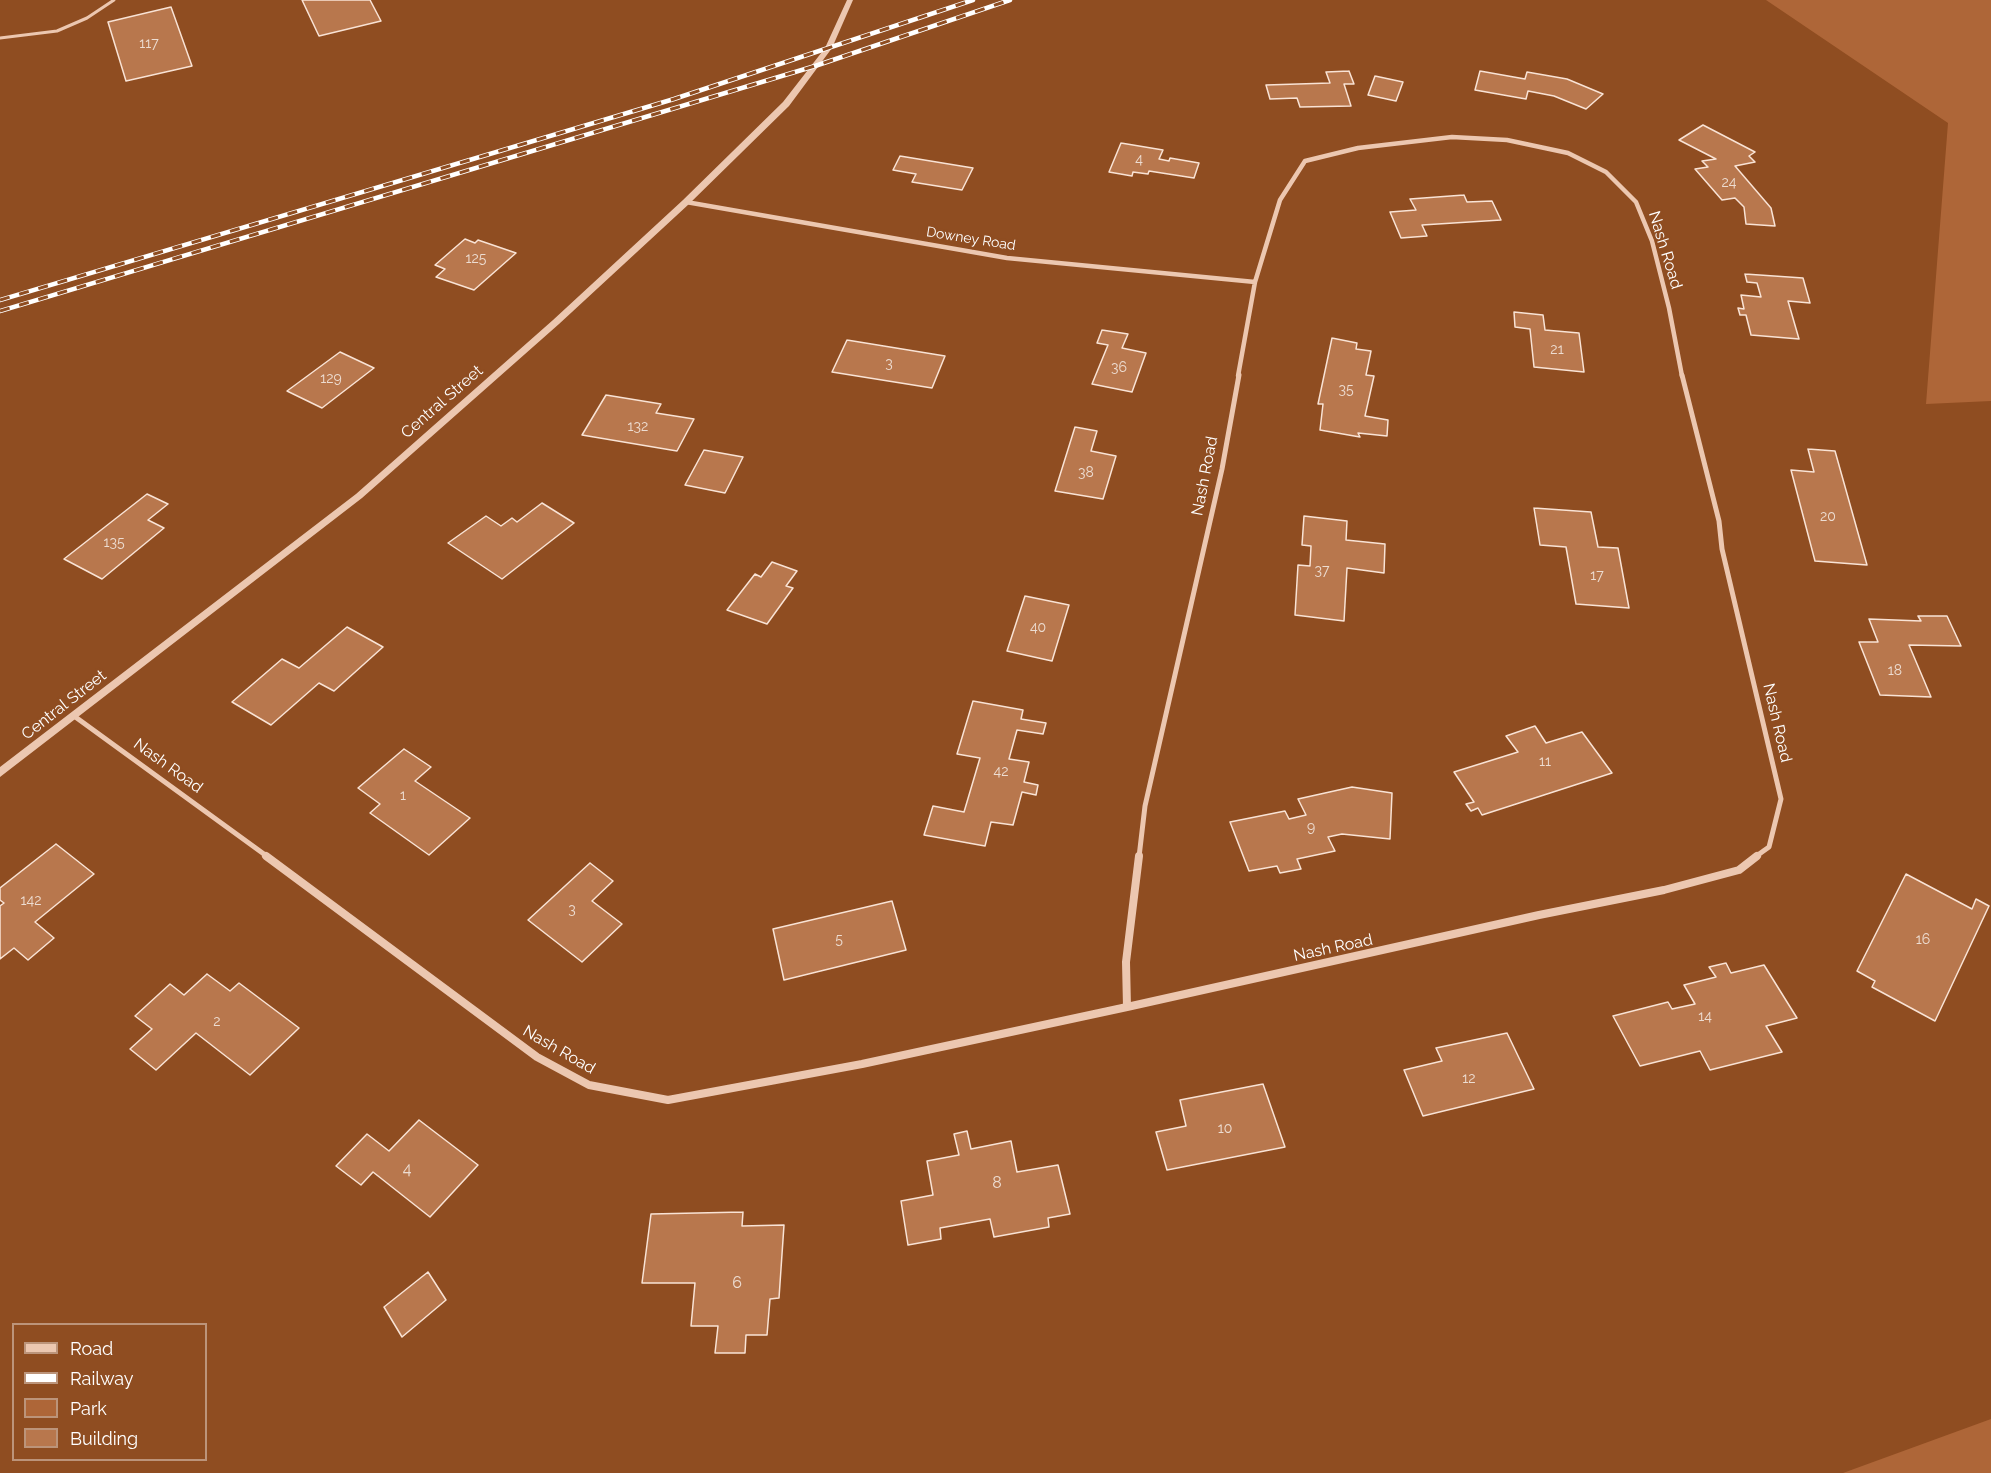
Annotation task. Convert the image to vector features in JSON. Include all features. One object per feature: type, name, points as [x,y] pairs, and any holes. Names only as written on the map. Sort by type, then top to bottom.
[{"type":"street","name":"Central Street","points":[[0,773],[359,496],[556,322],[686,202],[786,104],[828,48],[850,0]]},
{"type":"street","name":"Nash Road","points":[[74,716],[180,791],[537,1057],[589,1085],[668,1100],[862,1064],[1127,1007],[1539,915],[1664,890],[1740,870],[1770,847],[1781,799],[1722,549],[1719,521],[1688,405],[1669,308],[1652,241],[1636,202],[1606,172],[1568,153],[1507,140],[1440,138],[1358,148],[1305,161],[1280,200],[1255,282],[1222,470],[1145,806],[1126,962],[1127,1007]]},
{"type":"street","name":"Downey Road","points":[[686,202],[1007,258],[1255,282]]},
{"type":"lane","points":[[0,38],[57,31],[87,18],[114,0]]},
{"type":"green space","points":[[1766,0],[1991,0],[1991,401],[1926,404],[1948,123]]},
{"type":"green space","points":[[1991,1419],[1991,1473],[1843,1473]]},
{"type":"building","points":[[302,0],[370,0],[381,21],[319,36]]},
{"type":"building","points":[[171,7],[192,66],[126,81],[108,22]]},
{"type":"building","points":[[1349,71],[1354,84],[1344,84],[1351,106],[1300,107],[1297,98],[1270,99],[1266,85],[1330,83],[1326,72]]},
{"type":"building","points":[[1480,71],[1525,79],[1527,72],[1567,79],[1603,94],[1586,109],[1554,96],[1528,91],[1526,99],[1475,90]]},
{"type":"building","points":[[1375,76],[1403,82],[1396,101],[1368,95]]},
{"type":"building","points":[[1703,125],[1755,152],[1749,156],[1755,162],[1735,166],[1771,208],[1775,226],[1746,224],[1744,207],[1735,198],[1722,200],[1695,169],[1708,167],[1702,161],[1716,159],[1679,140]]},
{"type":"building","points":[[1121,143],[1163,150],[1159,159],[1169,161],[1170,158],[1199,163],[1194,178],[1149,171],[1148,174],[1133,172],[1132,176],[1109,172]]},
{"type":"building","points":[[900,156],[973,168],[962,190],[912,182],[916,174],[893,170]]},
{"type":"building","points":[[1464,195],[1467,202],[1492,201],[1501,220],[1422,225],[1427,236],[1401,238],[1390,212],[1416,210],[1410,199]]},
{"type":"building","points":[[465,239],[475,243],[478,240],[516,253],[474,290],[436,277],[445,269],[435,265]]},
{"type":"building","points":[[1745,274],[1803,278],[1810,303],[1788,301],[1799,339],[1751,335],[1746,315],[1740,315],[1738,308],[1744,309],[1741,295],[1761,297],[1757,283],[1747,282]]},
{"type":"building","points":[[1514,312],[1543,315],[1545,330],[1579,333],[1584,372],[1534,367],[1530,329],[1515,327]]},
{"type":"building","points":[[1102,330],[1128,334],[1122,348],[1146,353],[1132,392],[1092,384],[1108,345],[1097,343]]},
{"type":"building","points":[[1332,338],[1357,343],[1356,349],[1371,351],[1366,375],[1374,376],[1365,416],[1388,420],[1387,436],[1358,433],[1360,437],[1320,430],[1323,404],[1318,404]]},
{"type":"building","points":[[847,340],[945,356],[932,388],[832,372]]},
{"type":"building","points":[[340,352],[374,368],[322,408],[287,391]]},
{"type":"building","points":[[606,395],[661,404],[656,413],[694,419],[677,451],[582,435]]},
{"type":"building","points":[[1075,427],[1097,431],[1091,451],[1116,456],[1103,499],[1055,491]]},
{"type":"building","points":[[1808,449],[1835,451],[1867,565],[1815,561],[1791,470],[1814,472]]},
{"type":"building","points":[[704,450],[743,457],[725,493],[685,485]]},
{"type":"building","points":[[147,494],[168,504],[148,520],[164,528],[102,579],[64,559]]},
{"type":"building","points":[[542,503],[574,523],[502,579],[448,543],[486,516],[501,526],[512,518],[517,522]]},
{"type":"building","points":[[1534,508],[1591,512],[1598,547],[1618,548],[1629,608],[1576,604],[1566,547],[1540,545]]},
{"type":"building","points":[[1304,516],[1347,521],[1346,540],[1385,544],[1384,573],[1347,568],[1344,621],[1295,615],[1298,565],[1310,566],[1311,546],[1302,545]]},
{"type":"building","points":[[772,562],[797,571],[786,586],[793,588],[767,624],[727,610],[755,574],[761,577]]},
{"type":"building","points":[[1025,596],[1069,605],[1052,661],[1007,651]]},
{"type":"building","points":[[1918,616],[1947,616],[1961,646],[1909,645],[1931,697],[1880,695],[1859,642],[1878,642],[1869,619],[1921,621]]},
{"type":"building","points":[[347,627],[383,647],[334,691],[319,683],[271,725],[232,702],[282,659],[299,668]]},
{"type":"building","points":[[973,701],[1023,710],[1021,719],[1046,723],[1043,734],[1017,730],[1009,759],[1029,762],[1024,782],[1038,785],[1036,795],[1022,792],[1013,825],[991,822],[985,846],[924,835],[933,806],[964,812],[980,758],[957,754]]},
{"type":"building","points":[[1535,726],[1546,743],[1582,732],[1612,773],[1482,815],[1478,808],[1471,811],[1466,804],[1474,802],[1454,772],[1518,752],[1506,736]]},
{"type":"building","points":[[404,749],[431,767],[415,781],[470,818],[429,855],[370,813],[380,804],[358,788]]},
{"type":"building","points":[[1352,787],[1392,793],[1390,839],[1342,834],[1328,837],[1335,851],[1297,859],[1301,869],[1280,873],[1277,866],[1249,871],[1230,822],[1285,811],[1289,819],[1306,815],[1298,799]]},
{"type":"building","points":[[56,844],[94,874],[35,922],[54,938],[28,960],[14,948],[0,959],[0,906],[4,903],[0,900],[0,888]]},
{"type":"building","points":[[590,863],[613,881],[592,901],[622,924],[582,962],[528,920]]},
{"type":"building","points":[[1906,874],[1972,909],[1976,899],[1989,906],[1935,1021],[1872,987],[1875,981],[1857,971]]},
{"type":"building","points":[[892,901],[906,950],[784,980],[773,929]]},
{"type":"building","points":[[1726,963],[1731,973],[1764,965],[1797,1018],[1766,1026],[1782,1052],[1710,1070],[1700,1051],[1640,1066],[1613,1016],[1668,1002],[1672,1009],[1695,1004],[1684,985],[1716,977],[1709,967]]},
{"type":"building","points":[[207,974],[230,991],[239,983],[299,1028],[250,1075],[196,1033],[156,1070],[130,1049],[152,1029],[135,1016],[170,984],[184,995]]},
{"type":"building","points":[[1507,1033],[1534,1089],[1423,1116],[1404,1070],[1442,1061],[1436,1048]]},
{"type":"building","points":[[1263,1084],[1285,1147],[1167,1170],[1156,1132],[1186,1126],[1180,1100]]},
{"type":"building","points":[[419,1120],[478,1165],[430,1217],[373,1172],[361,1185],[336,1166],[367,1134],[389,1151]]},
{"type":"building","points":[[967,1131],[971,1149],[1011,1141],[1017,1172],[1058,1165],[1070,1214],[1048,1218],[1049,1227],[994,1237],[990,1219],[940,1228],[941,1239],[908,1245],[901,1201],[933,1195],[927,1161],[959,1155],[954,1134]]},
{"type":"building","points":[[743,1212],[742,1226],[784,1225],[779,1298],[770,1299],[767,1335],[746,1335],[745,1353],[715,1353],[718,1326],[691,1326],[695,1283],[642,1283],[651,1214]]},
{"type":"building","points":[[428,1272],[446,1300],[402,1337],[384,1307]]},
{"type":"railway","points":[[0,300],[674,99],[973,0]]},
{"type":"railway","points":[[0,311],[815,66],[1010,0]]}]
